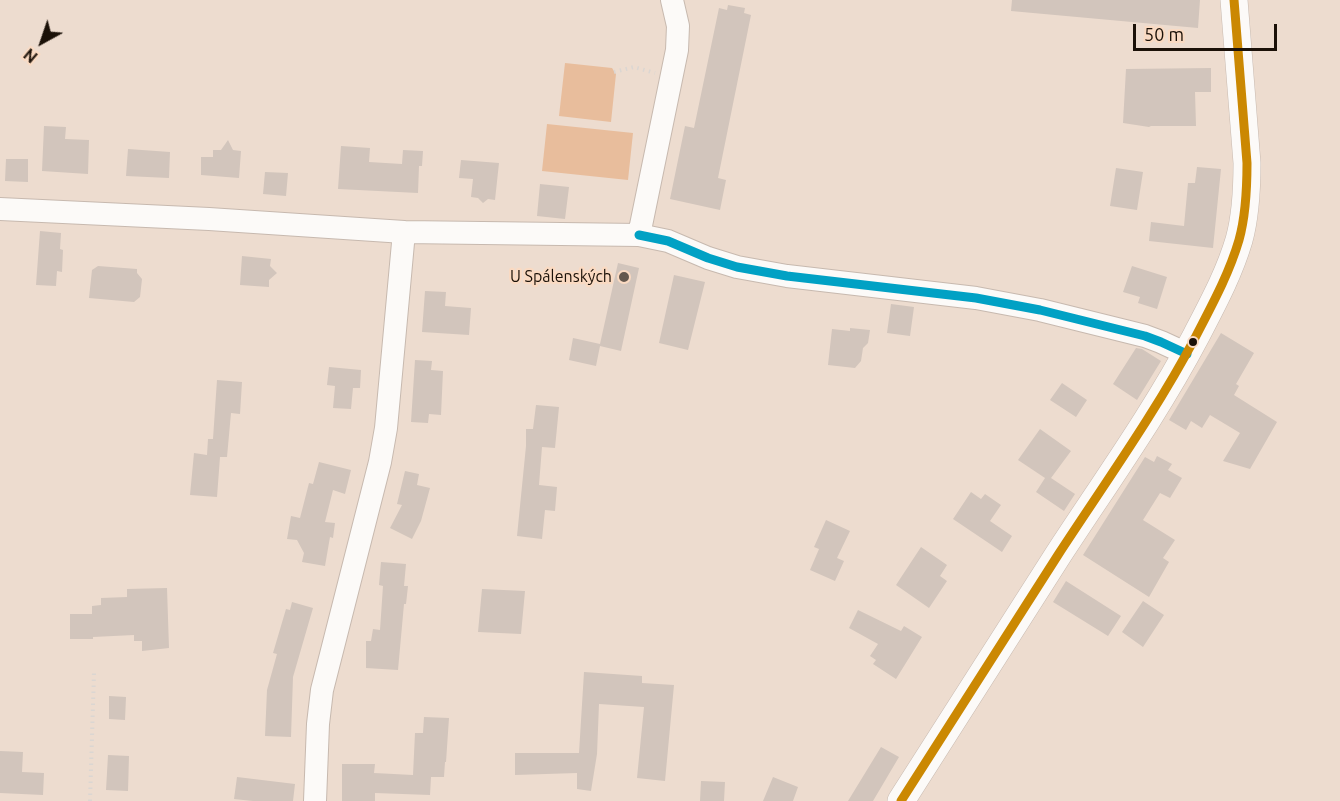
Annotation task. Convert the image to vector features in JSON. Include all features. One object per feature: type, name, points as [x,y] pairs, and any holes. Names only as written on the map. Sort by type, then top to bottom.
[{"type":"street","points":[[639,236],[679,36],[672,0]]},
{"type":"street","points":[[901,801],[1021,611],[1158,402],[1218,294],[1239,239],[1247,187],[1234,0]]},
{"type":"street","points":[[0,209],[209,219],[404,232],[639,236],[668,241],[722,264],[763,272],[976,298],[1040,310],[1145,336],[1186,354]]},
{"type":"street","points":[[315,801],[318,724],[322,690],[385,436],[404,232]]},
{"type":"path","points":[[614,72],[636,68],[671,77]]},
{"type":"path","points":[[90,801],[93,673]]},
{"type":"shaded area","points":[[565,63],[612,68],[616,74],[611,122],[559,116]]},
{"type":"shaded area","points":[[547,124],[633,133],[628,180],[542,171]]},
{"type":"building","points":[[1012,0],[1200,0],[1198,28],[1011,11]]},
{"type":"building","points":[[728,5],[745,8],[744,13],[751,15],[718,178],[726,180],[720,210],[670,199],[685,126],[694,128],[719,8],[727,10]]},
{"type":"building","points":[[1211,68],[1211,92],[1195,92],[1196,126],[1149,127],[1123,123],[1126,69]]},
{"type":"building","points":[[44,126],[66,127],[65,139],[89,140],[88,174],[42,171]]},
{"type":"building","points":[[228,140],[233,150],[241,151],[239,178],[201,175],[201,157],[213,157],[213,150],[221,150]]},
{"type":"building","points":[[341,146],[370,148],[369,162],[402,164],[403,150],[423,151],[422,166],[419,166],[418,193],[338,189]]},
{"type":"building","points":[[128,149],[170,152],[169,178],[126,176]]},
{"type":"building","points":[[6,159],[28,159],[28,182],[5,181]]},
{"type":"building","points":[[461,160],[499,163],[495,200],[488,199],[483,203],[478,198],[471,197],[473,179],[459,178]]},
{"type":"building","points":[[1197,167],[1221,169],[1213,248],[1149,241],[1151,222],[1184,226],[1188,183],[1195,183]]},
{"type":"building","points":[[1116,168],[1143,172],[1137,210],[1110,206]]},
{"type":"building","points":[[265,172],[288,173],[286,196],[263,194]]},
{"type":"building","points":[[540,184],[569,187],[565,219],[537,216]]},
{"type":"building","points":[[40,231],[61,233],[62,272],[57,271],[56,286],[36,285]]},
{"type":"building","points":[[242,256],[271,259],[270,266],[277,273],[269,280],[269,287],[240,285]]},
{"type":"building","points":[[618,263],[639,268],[621,351],[600,346],[596,366],[569,360],[573,338],[600,344]]},
{"type":"building","points":[[98,266],[137,269],[142,279],[140,297],[134,302],[89,298],[92,270]]},
{"type":"building","points":[[1132,266],[1167,277],[1157,309],[1138,303],[1140,297],[1123,292]]},
{"type":"building","points":[[674,275],[705,282],[688,350],[659,343]]},
{"type":"building","points":[[425,291],[446,292],[445,306],[471,308],[469,335],[422,332]]},
{"type":"building","points":[[891,304],[914,307],[910,336],[887,333]]},
{"type":"building","points":[[850,328],[870,330],[861,361],[855,368],[828,365],[832,329],[850,331]]},
{"type":"building","points":[[1221,333],[1254,353],[1236,384],[1239,386],[1234,395],[1277,422],[1250,469],[1223,461],[1240,433],[1210,415],[1202,428],[1191,421],[1186,430],[1169,420]]},
{"type":"building","points":[[1136,348],[1142,349],[1161,361],[1137,400],[1113,384]]},
{"type":"building","points":[[415,360],[432,361],[431,370],[443,371],[441,415],[429,414],[428,423],[411,422]]},
{"type":"building","points":[[329,367],[361,370],[360,388],[353,388],[351,409],[333,408],[335,386],[327,385]]},
{"type":"building","points":[[217,380],[242,382],[240,414],[231,413],[227,457],[220,457],[217,497],[190,495],[194,453],[207,455],[208,439],[213,439]]},
{"type":"building","points":[[1062,383],[1087,400],[1076,417],[1050,400]]},
{"type":"building","points":[[536,405],[559,407],[555,448],[542,447],[539,485],[557,487],[555,511],[545,510],[542,539],[517,536],[526,429],[533,429]]},
{"type":"building","points":[[1040,429],[1071,451],[1051,478],[1075,494],[1064,511],[1036,492],[1045,478],[1018,460]]},
{"type":"building","points":[[1157,456],[1172,464],[1168,470],[1182,478],[1170,498],[1160,493],[1143,520],[1175,540],[1163,558],[1169,562],[1149,597],[1083,555],[1145,457],[1154,462]]},
{"type":"building","points":[[319,462],[351,470],[345,494],[333,490],[325,522],[335,523],[325,566],[302,562],[304,553],[297,540],[287,539],[291,516],[300,518],[309,483],[313,484]]},
{"type":"building","points":[[405,471],[419,474],[417,485],[430,488],[421,521],[412,539],[390,528],[402,505],[397,504]]},
{"type":"building","points":[[971,492],[981,499],[985,494],[1001,505],[990,521],[1012,536],[1002,552],[953,519]]},
{"type":"building","points":[[826,520],[850,531],[837,558],[844,561],[835,581],[810,570],[819,549],[814,547]]},
{"type":"building","points":[[921,547],[947,565],[940,576],[947,581],[929,608],[896,585]]},
{"type":"building","points":[[381,562],[406,564],[404,586],[408,586],[406,604],[404,604],[398,670],[366,668],[366,641],[371,641],[373,629],[380,630],[383,586],[379,585]]},
{"type":"building","points":[[1066,581],[1121,616],[1108,636],[1053,602]]},
{"type":"building","points":[[167,588],[169,648],[142,651],[142,641],[134,641],[134,635],[70,639],[70,614],[92,614],[92,606],[101,605],[101,598],[127,597],[127,589]]},
{"type":"building","points":[[482,589],[525,591],[521,634],[478,632]]},
{"type":"building","points":[[1143,601],[1164,615],[1143,647],[1122,632]]},
{"type":"building","points":[[292,602],[313,608],[293,677],[291,737],[265,736],[267,690],[277,654],[273,653],[286,609],[290,610]]},
{"type":"building","points":[[858,610],[901,631],[904,626],[922,637],[896,679],[873,664],[876,660],[870,656],[878,644],[849,628]]},
{"type":"building","points":[[584,672],[642,676],[642,683],[674,685],[665,781],[637,778],[644,707],[599,704],[597,754],[591,791],[577,789],[577,773],[515,775],[515,753],[579,753]]},
{"type":"building","points":[[109,696],[126,697],[125,720],[109,719]]},
{"type":"building","points":[[424,717],[449,718],[444,777],[431,777],[430,795],[375,793],[375,801],[342,801],[342,764],[375,764],[374,773],[413,775],[415,733],[423,733]]},
{"type":"building","points":[[881,747],[899,757],[873,801],[848,801]]},
{"type":"building","points":[[0,751],[23,752],[22,772],[44,773],[43,795],[0,793]]},
{"type":"building","points":[[108,755],[129,756],[128,791],[106,790]]},
{"type":"building","points":[[237,777],[295,784],[293,801],[234,799]]},
{"type":"building","points":[[773,777],[798,787],[793,801],[763,801]]},
{"type":"building","points":[[701,781],[725,782],[724,801],[700,801]]},
{"type":"transit line","points":[[901,801],[1164,392],[1196,336],[1230,265],[1243,221],[1247,173],[1234,0]]},
{"type":"transit line","points":[[639,235],[668,241],[708,258],[737,267],[787,276],[976,298],[1040,310],[1145,336],[1187,354]]},
{"type":"place","name":"U Spálenských","points":[[624,277]]}]
